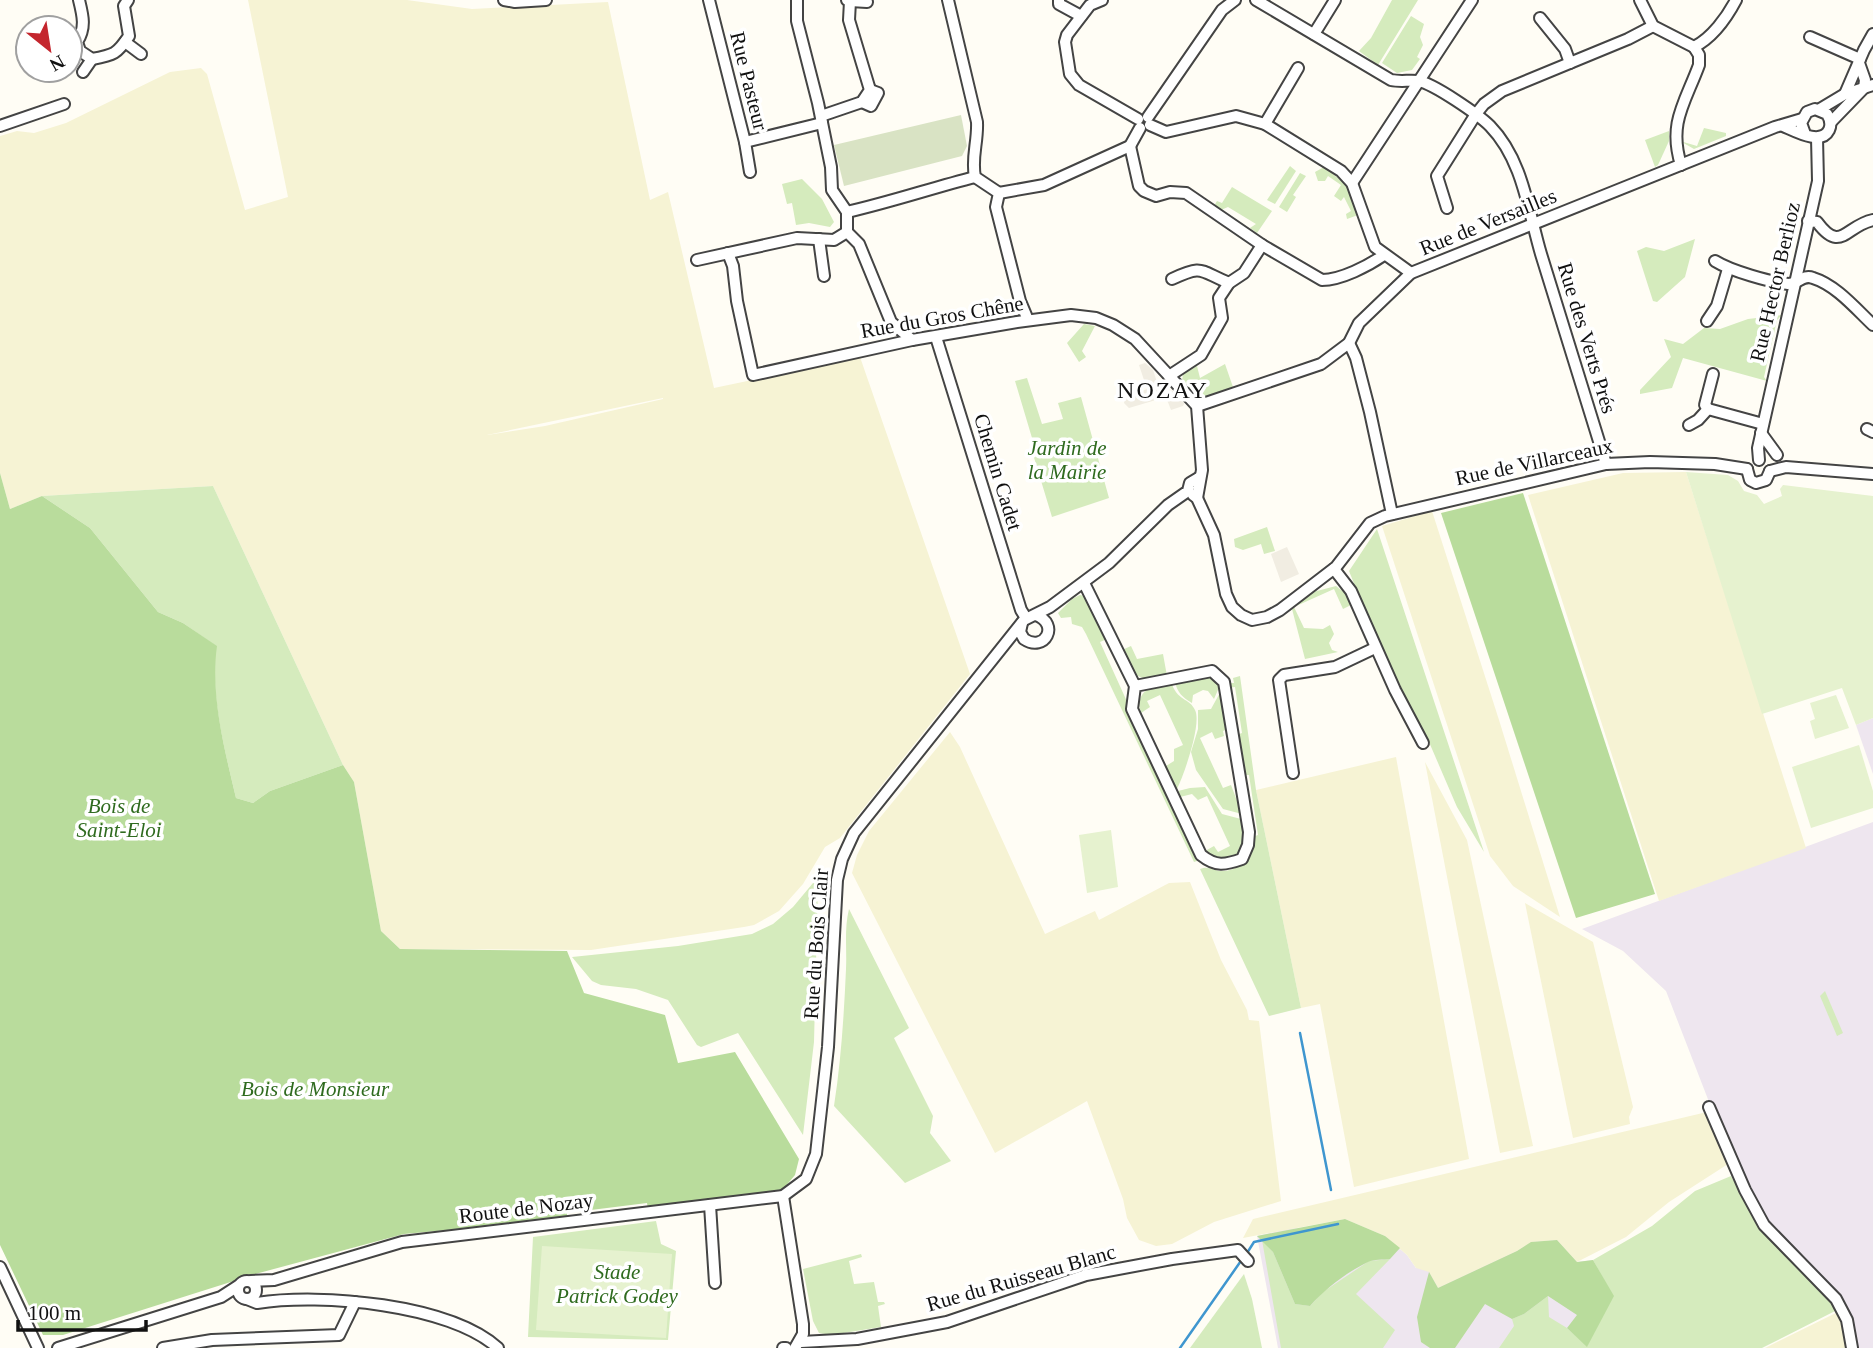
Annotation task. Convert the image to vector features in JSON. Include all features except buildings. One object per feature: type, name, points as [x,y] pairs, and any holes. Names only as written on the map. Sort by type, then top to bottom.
[{"type":"street","points":[[79,0],[84,22],[77,42],[80,51],[92,59],[110,56],[119,51],[129,36],[124,6],[128,0]]},
{"type":"street","points":[[504,0],[546,0]]},
{"type":"street","name":"Rue Pasteur","points":[[709,0],[745,142],[750,173]]},
{"type":"street","points":[[797,0],[797,21],[822,119],[831,167],[832,190],[847,212],[847,232],[859,244],[891,322],[912,340]]},
{"type":"street","points":[[745,142],[822,119],[862,102],[870,90],[849,20],[849,0],[867,2]]},
{"type":"street","points":[[948,0],[977,122],[972,162],[975,177],[999,193],[1044,185],[1130,146],[1222,10],[1235,0]]},
{"type":"street","points":[[1059,0],[1059,4],[1081,16]]},
{"type":"street","points":[[1102,0],[1090,5],[1065,42],[1070,74],[1079,85],[1166,132],[1236,116],[1265,124],[1341,171],[1352,183],[1375,247],[1411,273]]},
{"type":"street","points":[[1256,0],[1391,80],[1408,83],[1417,81],[1434,88],[1476,114],[1490,126],[1511,155],[1519,171],[1532,224]]},
{"type":"street","points":[[1314,34],[1335,0]]},
{"type":"street","points":[[1352,183],[1472,0]]},
{"type":"street","points":[[1640,0],[1653,26],[1694,47],[1699,55],[1699,65],[1675,129],[1675,146],[1681,165]]},
{"type":"street","points":[[1694,47],[1702,43],[1736,0]]},
{"type":"street","points":[[1540,18],[1565,50],[1570,63]]},
{"type":"street","points":[[1447,208],[1437,176],[1484,104],[1502,91],[1653,26]]},
{"type":"street","points":[[1845,94],[1873,34]]},
{"type":"street","points":[[1810,37],[1859,61],[1868,86]]},
{"type":"street","points":[[125,41],[141,54]]},
{"type":"street","points":[[84,71],[92,59]]},
{"type":"street","points":[[1265,124],[1298,68]]},
{"type":"street","points":[[1805,134],[1801,127],[1807,112],[1820,109],[1845,94],[1868,86]]},
{"type":"street","points":[[1783,126],[1817,138],[1828,133],[1831,122],[1868,86]]},
{"type":"street","points":[[0,126],[64,104]]},
{"type":"street","points":[[1820,109],[1827,114],[1831,122]]},
{"type":"street","name":"Rue de Versailles","points":[[1197,406],[1314,366],[1349,343],[1359,323],[1411,273],[1774,127],[1802,119]]},
{"type":"street","name":"Rue Hector Berlioz","points":[[1759,460],[1758,448],[1762,428],[1818,181],[1817,138]]},
{"type":"street","points":[[1130,146],[1139,186],[1144,191],[1156,196],[1179,191],[1186,193],[1261,244],[1322,279],[1329,280],[1373,263],[1384,254]]},
{"type":"street","points":[[847,212],[975,177]]},
{"type":"street","points":[[999,193],[996,208],[1020,301],[1028,320]]},
{"type":"street","points":[[1808,221],[1817,222],[1827,236],[1835,238],[1873,220]]},
{"type":"street","name":"Rue des Verts Prés","points":[[1532,224],[1606,464]]},
{"type":"street","points":[[697,260],[797,238],[834,240],[847,232]]},
{"type":"street","points":[[818,239],[824,276]]},
{"type":"street","points":[[1192,494],[1200,477],[1202,449],[1197,406],[1169,376],[1202,355],[1223,318],[1219,298],[1229,283],[1244,273],[1261,244]]},
{"type":"street","name":"Rue du Gros Chêne","points":[[728,253],[733,266],[737,301],[753,375],[912,340],[1028,320],[1084,315],[1113,325],[1135,339],[1169,376]]},
{"type":"street","points":[[1715,261],[1728,269],[1789,284],[1806,276],[1814,278],[1832,288],[1873,325]]},
{"type":"street","points":[[1172,279],[1197,269],[1206,270],[1229,283]]},
{"type":"street","points":[[1707,321],[1717,306],[1728,269]]},
{"type":"street","name":"Chemin Cadet","points":[[936,337],[1021,610],[1033,619]]},
{"type":"street","points":[[1349,343],[1356,358],[1392,514]]},
{"type":"street","points":[[1713,374],[1705,405],[1708,409],[1762,428],[1777,456]]},
{"type":"street","points":[[1689,425],[1708,409]]},
{"type":"street","points":[[1759,460],[1765,462],[1770,471],[1766,480],[1756,483],[1750,480],[1747,469],[1759,460]]},
{"type":"street","name":"Rue de Villarceaux","points":[[1192,494],[1214,535],[1226,594],[1232,607],[1252,620],[1267,617],[1280,610],[1335,569],[1370,523],[1392,514],[1606,464],[1715,464],[1747,469]]},
{"type":"street","points":[[1770,471],[1786,467],[1873,474]]},
{"type":"street","name":"Rue du Bois Clair","points":[[785,1196],[806,1180],[816,1154],[828,1046],[835,893],[842,859],[854,834],[999,654],[1033,619],[1109,563],[1168,505],[1192,494]]},
{"type":"street","points":[[1390,499],[1413,508]]},
{"type":"street","points":[[1335,569],[1351,591],[1423,743]]},
{"type":"street","points":[[1084,583],[1135,686],[1132,709],[1201,855],[1211,863],[1228,864],[1242,859],[1248,845],[1249,832],[1224,682],[1212,671],[1135,686]]},
{"type":"street","points":[[1024,639],[1020,632],[1033,619]]},
{"type":"street","name":"Rue du Bois Clair","points":[[999,654],[1024,639],[1031,643],[1042,641],[1048,635],[1033,619]]},
{"type":"street","points":[[1293,773],[1279,680],[1283,675],[1335,667],[1376,648]]},
{"type":"street","points":[[1709,1107],[1745,1190],[1764,1225],[1836,1299],[1847,1320],[1852,1348]]},
{"type":"street","points":[[785,1196],[803,1324],[798,1345]]},
{"type":"street","name":"Route de Nozay","points":[[58,1348],[76,1345],[221,1297],[248,1292],[274,1280],[402,1241],[785,1196]]},
{"type":"street","points":[[710,1205],[715,1283]]},
{"type":"street","name":"Rue du Ruisseau Blanc","points":[[798,1345],[856,1339],[947,1322],[1086,1275],[1238,1250],[1248,1261]]},
{"type":"street","points":[[0,1266],[38,1348]]},
{"type":"street","points":[[248,1292],[265,1302],[355,1302],[405,1310],[465,1327],[480,1334],[498,1348]]},
{"type":"street","points":[[163,1348],[339,1335],[355,1302]]},
{"type":"shaded area","points":[[248,0],[407,0],[472,9],[608,2],[650,200],[668,192],[714,388],[860,357],[970,674],[840,838],[825,847],[803,884],[779,911],[754,925],[591,950],[400,949],[381,931],[354,782],[343,765],[213,486],[42,496],[10,509],[0,473],[0,136],[17,131],[34,133],[66,123],[170,72],[201,68],[207,74],[245,210],[288,197]],"holes":[[[663,398],[663,399],[545,426],[487,435]]]},
{"type":"shaded area","points":[[1145,363],[1153,370],[1158,385],[1177,393],[1185,402],[1183,406],[1171,410],[1166,397],[1129,408],[1124,403],[1125,398],[1147,389],[1139,365]]},
{"type":"shaded area","points":[[1686,472],[1806,848],[1659,901],[1528,495],[1623,473]]},
{"type":"shaded area","points":[[1432,511],[1560,917],[1513,886],[1490,856],[1382,526]]},
{"type":"shaded area","points":[[1287,547],[1299,574],[1281,582],[1271,554]]},
{"type":"shaded area","points":[[1873,718],[1873,774],[1856,725]]},
{"type":"shaded area","points":[[950,732],[960,747],[1045,934],[1095,911],[1099,920],[1169,883],[1190,882],[1221,960],[1247,1010],[1249,1020],[1259,1021],[1281,1201],[1214,1222],[1172,1244],[1156,1246],[1139,1240],[1127,1218],[1123,1199],[1087,1101],[995,1153],[852,873],[857,855],[869,831]]},
{"type":"shaded area","points":[[1396,757],[1469,1159],[1354,1187],[1320,1004],[1301,1008],[1256,790]]},
{"type":"shaded area","points":[[1425,762],[1467,840],[1533,1146],[1500,1153]]},
{"type":"shaded area","points":[[1873,822],[1873,1348],[1855,1348],[1847,1307],[1766,1222],[1711,1107],[1666,991],[1623,951],[1582,929]]},
{"type":"shaded area","points":[[1525,903],[1593,942],[1633,1107],[1629,1117],[1630,1124],[1573,1138]]},
{"type":"shaded area","points":[[1707,1112],[1728,1164],[1669,1202],[1626,1237],[1577,1262],[1557,1240],[1532,1242],[1438,1288],[1429,1272],[1416,1268],[1407,1255],[1385,1236],[1345,1219],[1243,1238],[1253,1219]]},
{"type":"shaded area","points":[[1291,1228],[1385,1236],[1407,1255],[1416,1268],[1500,1258],[1531,1242],[1557,1240],[1577,1262],[1593,1260],[1614,1296],[1586,1348],[1278,1348],[1257,1236]]},
{"type":"shaded area","points":[[1840,1311],[1848,1348],[1765,1348]]},
{"type":"green space","points":[[1392,0],[1418,0],[1378,65],[1359,51],[1371,38]]},
{"type":"green space","points":[[1411,16],[1424,24],[1420,37],[1423,45],[1417,57],[1420,59],[1412,70],[1397,73],[1382,63]]},
{"type":"green space","points":[[961,115],[967,146],[962,156],[844,186],[834,145]]},
{"type":"green space","points":[[1704,128],[1726,133],[1726,136],[1694,149],[1680,141],[1697,146]]},
{"type":"green space","points":[[1669,131],[1669,141],[1655,167],[1645,140]]},
{"type":"green space","points":[[1290,166],[1296,171],[1275,204],[1267,200]]},
{"type":"green space","points":[[1324,167],[1347,185],[1358,215],[1347,219],[1346,214],[1351,211],[1344,197],[1341,201],[1334,196],[1341,185],[1328,176],[1325,181],[1318,181],[1315,172]]},
{"type":"green space","points":[[1300,173],[1306,176],[1293,195],[1296,197],[1287,212],[1279,207]]},
{"type":"green space","points":[[802,179],[822,199],[834,222],[830,227],[809,223],[796,225],[792,203],[787,204],[782,184]]},
{"type":"green space","points":[[1232,187],[1272,211],[1257,233],[1250,228],[1256,224],[1228,207],[1221,210],[1214,206],[1217,201],[1222,203]]},
{"type":"green space","points":[[1695,239],[1685,277],[1657,302],[1653,301],[1637,251],[1646,247],[1664,251]]},
{"type":"green space","points":[[1782,315],[1777,320],[1764,377],[1767,381],[1683,358],[1672,388],[1640,394],[1640,390],[1671,357],[1664,339],[1683,344],[1704,328],[1720,329],[1748,319]]},
{"type":"green space","points":[[1084,324],[1095,326],[1082,351],[1086,357],[1079,362],[1067,343]]},
{"type":"green space","points":[[1225,364],[1234,390],[1206,397],[1182,381],[1183,374],[1197,366],[1200,378]]},
{"type":"green space","name":"Jardin de la Mairie","points":[[1027,378],[1042,424],[1063,419],[1058,403],[1081,397],[1109,498],[1052,517],[1015,381]]},
{"type":"green space","points":[[1686,472],[1728,475],[1738,481],[1744,491],[1757,495],[1764,504],[1782,496],[1780,489],[1783,485],[1873,496],[1873,718],[1856,725],[1842,688],[1762,714]]},
{"type":"green space","name":"Bois de Monsieur","points":[[0,473],[10,509],[42,496],[90,528],[158,612],[183,623],[217,646],[217,703],[236,798],[253,803],[270,791],[343,765],[354,782],[381,931],[400,949],[567,951],[584,993],[665,1015],[678,1063],[735,1052],[799,1159],[795,1175],[779,1194],[648,1209],[647,1203],[567,1213],[567,1219],[404,1234],[259,1273],[63,1335],[43,1335],[0,1245]]},
{"type":"green space","points":[[213,486],[343,765],[270,791],[253,803],[236,798],[217,703],[216,646],[183,623],[158,612],[90,528],[42,496]]},
{"type":"green space","points":[[1523,493],[1655,894],[1576,918],[1441,513]]},
{"type":"green space","points":[[1267,527],[1275,551],[1264,554],[1261,544],[1243,550],[1235,547],[1234,539]]},
{"type":"green space","points":[[1377,529],[1484,852],[1457,807],[1429,742],[1384,658],[1349,571]]},
{"type":"green space","points":[[1336,586],[1345,593],[1351,605],[1343,609],[1334,589],[1295,607],[1313,592]]},
{"type":"green space","points":[[1080,595],[1085,596],[1107,639],[1100,642],[1148,748],[1145,750],[1197,861],[1194,862],[1086,634],[1082,627],[1072,624],[1071,617],[1061,618],[1058,613]]},
{"type":"green space","points":[[1294,607],[1304,628],[1323,629],[1330,625],[1334,634],[1329,643],[1332,650],[1338,652],[1305,659],[1292,609]]},
{"type":"green space","points":[[1131,646],[1137,659],[1163,654],[1167,676],[1148,680],[1133,674],[1122,650]]},
{"type":"green space","points":[[1204,676],[1212,678],[1220,685],[1214,699],[1208,691],[1203,690],[1193,695],[1192,703],[1177,689],[1175,682]]},
{"type":"green space","points":[[1240,676],[1256,790],[1301,1008],[1269,1016],[1200,869],[1222,871],[1235,868],[1247,855],[1252,837],[1258,835],[1249,775],[1243,775],[1236,735],[1242,733],[1235,687],[1228,688],[1229,683],[1234,683],[1233,678]]},
{"type":"green space","points":[[1171,681],[1179,696],[1193,706],[1197,717],[1191,749],[1177,789],[1166,766],[1174,761],[1174,749],[1183,745],[1160,695],[1147,701],[1150,707],[1141,713],[1140,705],[1140,699],[1147,690]]},
{"type":"green space","points":[[1222,689],[1228,729],[1223,731],[1224,736],[1215,739],[1212,732],[1200,738],[1223,788],[1231,785],[1242,814],[1223,809],[1196,770],[1191,752],[1198,729],[1198,710],[1211,709]]},
{"type":"green space","points":[[1836,695],[1849,728],[1815,739],[1810,721],[1815,719],[1810,703]]},
{"type":"green space","points":[[1859,745],[1873,791],[1873,808],[1811,828],[1792,767]]},
{"type":"green space","points":[[1205,787],[1222,814],[1241,819],[1243,839],[1237,859],[1211,859],[1205,851],[1214,846],[1218,852],[1230,846],[1207,796],[1198,800],[1192,794],[1180,797],[1178,791]]},
{"type":"green space","points":[[1111,830],[1118,887],[1087,893],[1079,835]]},
{"type":"green space","points":[[813,883],[818,884],[814,1042],[803,1135],[738,1033],[701,1047],[697,1045],[668,1000],[636,989],[601,985],[592,981],[572,957],[678,946],[752,934],[773,924],[793,907]]},
{"type":"green space","points":[[849,909],[909,1028],[894,1038],[933,1116],[930,1133],[951,1161],[905,1183],[834,1106],[842,1038]]},
{"type":"green space","points":[[1825,991],[1843,1033],[1837,1036],[1820,996]]},
{"type":"green space","points":[[1731,1176],[1747,1206],[1839,1309],[1762,1348],[1499,1348],[1514,1326],[1512,1319],[1524,1314],[1548,1296],[1549,1317],[1567,1328],[1587,1346],[1613,1296],[1593,1260],[1652,1226],[1695,1191]]},
{"type":"green space","points":[[1345,1219],[1385,1236],[1400,1248],[1390,1259],[1370,1261],[1352,1271],[1329,1287],[1310,1306],[1295,1304],[1273,1252],[1257,1236]]},
{"type":"green space","name":"Stade Patrick Godey","points":[[656,1221],[661,1244],[676,1251],[668,1340],[528,1337],[533,1237]]},
{"type":"green space","points":[[1262,1240],[1273,1252],[1295,1304],[1310,1306],[1323,1292],[1369,1261],[1390,1259],[1356,1294],[1395,1330],[1383,1348],[1281,1348]]},
{"type":"green space","points":[[1557,1240],[1577,1262],[1593,1260],[1614,1296],[1587,1347],[1567,1328],[1577,1315],[1548,1296],[1524,1314],[1512,1319],[1485,1304],[1455,1348],[1430,1348],[1421,1342],[1417,1317],[1429,1272],[1438,1288],[1531,1242]]},
{"type":"green space","name":"Stade Patrick Godey","points":[[542,1246],[672,1254],[666,1338],[536,1330]]},
{"type":"green space","points":[[861,1254],[862,1257],[849,1261],[854,1284],[874,1282],[878,1302],[885,1304],[878,1306],[881,1327],[831,1335],[819,1333],[813,1321],[803,1269]]},
{"type":"green space","points":[[1244,1274],[1262,1348],[1190,1348]]},
{"type":"waterway","points":[[1300,1033],[1331,1190]]},
{"type":"waterway","points":[[1247,1253],[1254,1242],[1338,1224]]},
{"type":"waterway","points":[[1180,1348],[1243,1258]]},
{"type":"district","name":"NOZAY","points":[[1163,390]]},
{"type":"park label","name":"Bois de Saint-Eloi","points":[[119,818]]}]
